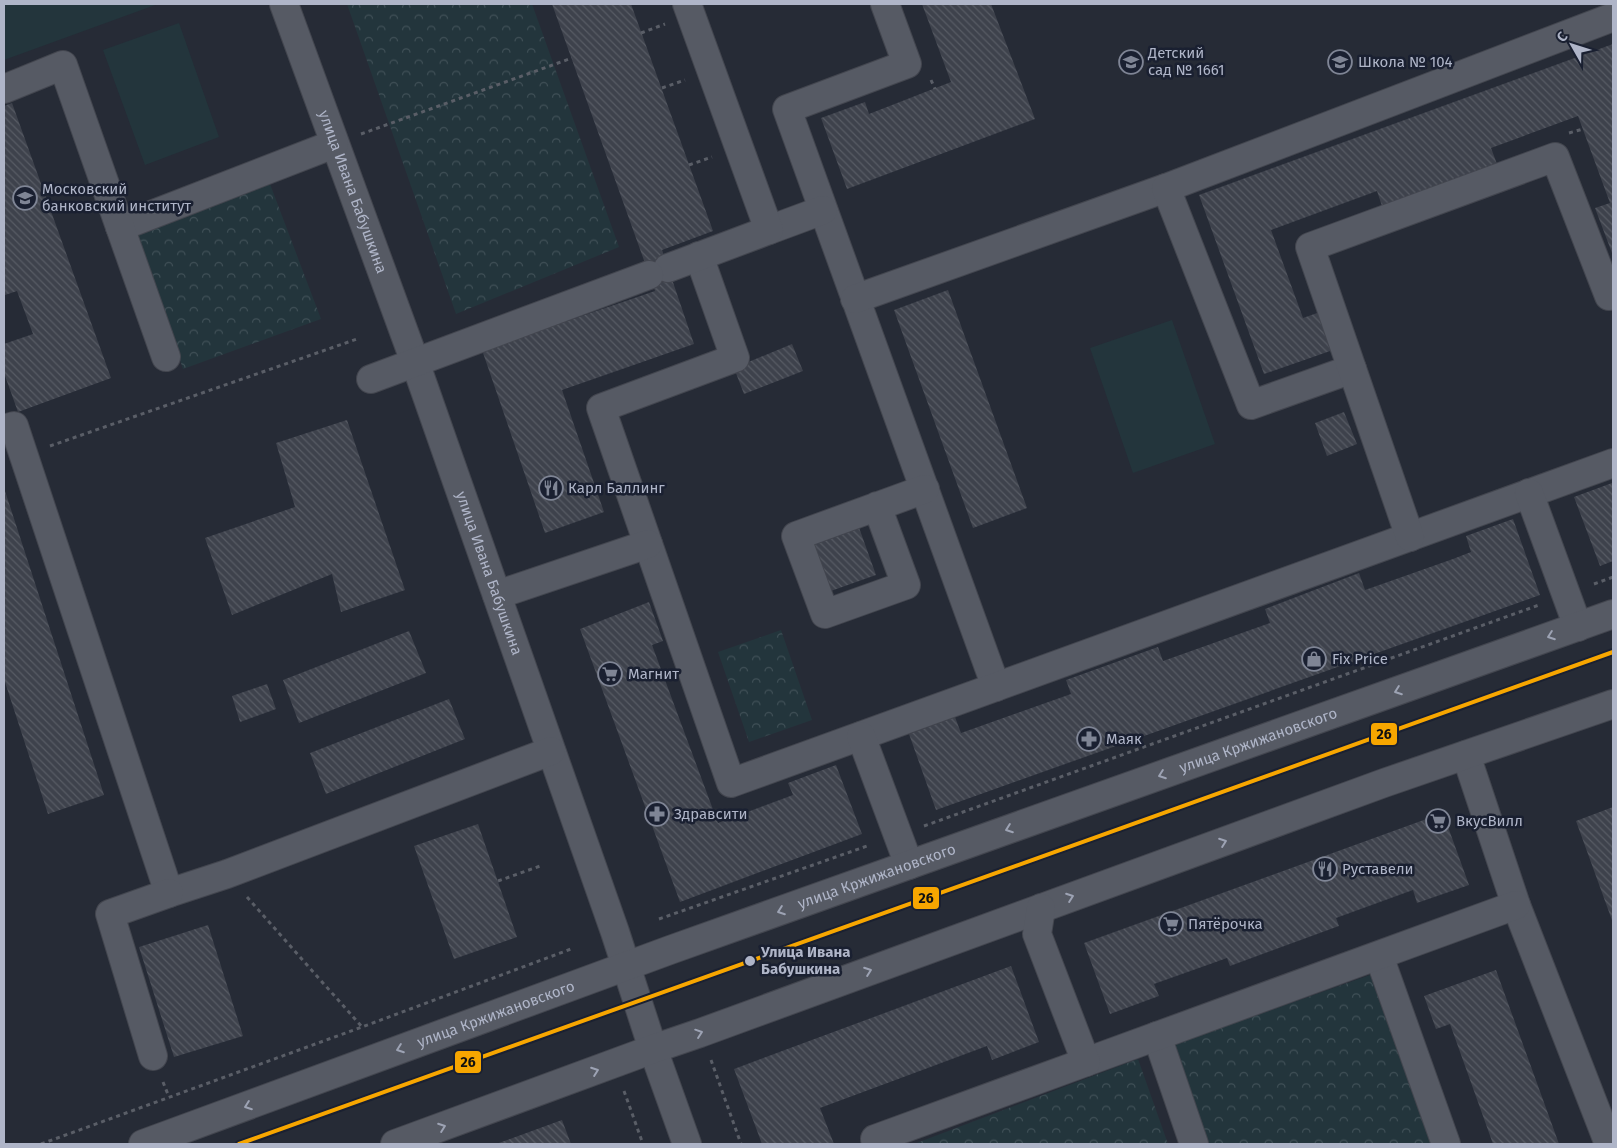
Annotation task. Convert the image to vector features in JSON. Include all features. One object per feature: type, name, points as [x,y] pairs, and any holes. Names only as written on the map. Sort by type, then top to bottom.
[{"type":"street","name":"улица Ивана Бабушкина","points":[[284,4],[415,362],[687,1144]]},
{"type":"street","points":[[687,4],[769,230]]},
{"type":"street","points":[[885,4],[907,64],[787,109],[996,687]]},
{"type":"street","points":[[855,299],[1166,188],[1613,17]]},
{"type":"street","points":[[4,89],[63,65],[166,357]]},
{"type":"street","points":[[120,227],[334,144]]},
{"type":"street","points":[[1410,537],[1310,246],[1555,157],[1612,299]]},
{"type":"street","points":[[1166,188],[1251,406],[1352,369]]},
{"type":"street","points":[[371,379],[823,210]]},
{"type":"street","points":[[700,256],[736,358],[601,408],[731,783],[1613,463]]},
{"type":"street","points":[[4,429],[14,426],[169,893]]},
{"type":"street","points":[[877,506],[924,489]]},
{"type":"street","points":[[1529,493],[1578,627]]},
{"type":"street","points":[[496,595],[648,544]]},
{"type":"street","name":"улица Кржижановского","points":[[143,1144],[626,966],[1613,614]]},
{"type":"street","points":[[395,1144],[653,1048],[700,1033],[1041,908],[1613,704]]},
{"type":"street","points":[[862,736],[909,865]]},
{"type":"street","points":[[153,1056],[110,914],[227,874],[551,751]]},
{"type":"street","points":[[1466,755],[1516,905],[1608,1144]]},
{"type":"street","points":[[877,1144],[875,1139],[1516,905]]},
{"type":"street","points":[[1041,908],[1037,934],[1086,1062]]},
{"type":"street","points":[[1379,956],[1446,1144]]},
{"type":"street","points":[[1157,1036],[1194,1144]]},
{"type":"path","points":[[334,144],[572,58]]},
{"type":"path","points":[[24,455],[357,339]]},
{"type":"path","points":[[659,919],[897,836],[1613,577]]},
{"type":"path","points":[[498,882],[543,865]]},
{"type":"path","points":[[227,874],[362,1027]]},
{"type":"path","points":[[41,1144],[571,949]]},
{"type":"path","points":[[711,1060],[740,1144]]},
{"type":"path","points":[[624,1090],[643,1144]]},
{"type":"green space","points":[[4,4],[158,4],[4,60]]},
{"type":"green space","points":[[347,4],[532,4],[619,247],[456,314]]},
{"type":"green space","points":[[179,23],[219,137],[145,165],[103,50]]},
{"type":"green space","points":[[270,184],[321,319],[183,369],[137,235]]},
{"type":"green space","points":[[1172,320],[1215,444],[1133,473],[1090,348]]},
{"type":"green space","points":[[781,630],[812,720],[749,742],[718,652]]},
{"type":"green space","points":[[1370,975],[1431,1144],[1209,1144],[1175,1044]]},
{"type":"green space","points":[[1138,1059],[1168,1144],[914,1144]]},
{"type":"building","points":[[552,4],[631,4],[713,231],[662,250],[694,344],[562,390],[604,512],[545,533],[482,350],[655,291]]},
{"type":"building","points":[[922,4],[991,4],[1035,119],[847,189],[821,118],[865,102],[869,114],[951,82]]},
{"type":"building","points":[[1613,44],[1612,253],[1595,208],[1610,203],[1578,116],[1491,148],[1497,164],[1382,206],[1377,191],[1271,230],[1303,318],[1320,312],[1333,350],[1264,374],[1199,195]]},
{"type":"building","name":"Московский банковский институт","points":[[12,103],[111,378],[18,412],[4,373],[4,344],[33,334],[17,291],[5,295],[4,291],[4,106]]},
{"type":"building","points":[[948,290],[1027,508],[973,528],[894,310]]},
{"type":"building","points":[[792,344],[803,371],[744,394],[734,368]]},
{"type":"building","points":[[1344,412],[1357,444],[1327,456],[1315,423]]},
{"type":"building","points":[[347,420],[405,590],[341,612],[332,574],[232,615],[205,538],[295,507],[276,443]]},
{"type":"building","points":[[1612,483],[1613,561],[1600,566],[1574,497]]},
{"type":"building","points":[[4,488],[104,795],[48,814],[4,679]]},
{"type":"building","points":[[1513,519],[1540,595],[936,810],[909,734],[955,717],[961,733],[1071,694],[1066,680],[1158,647],[1163,661],[1270,623],[1265,609],[1359,573],[1365,590],[1453,559],[1471,552],[1466,536]]},
{"type":"building","points":[[857,522],[876,575],[828,592],[810,540]]},
{"type":"building","points":[[649,602],[663,641],[652,645],[718,823],[793,795],[788,783],[836,765],[862,834],[680,902],[580,629]]},
{"type":"building","points":[[409,631],[426,673],[299,723],[283,680]]},
{"type":"building","points":[[267,684],[276,709],[240,722],[232,696]]},
{"type":"building","points":[[449,699],[465,739],[326,794],[310,753]]},
{"type":"building","points":[[1613,807],[1613,923],[1576,821]]},
{"type":"building","points":[[1443,813],[1469,885],[1417,903],[1413,890],[1336,918],[1339,926],[1230,966],[1227,958],[1154,984],[1159,996],[1110,1014],[1084,943]]},
{"type":"building","points":[[478,824],[517,937],[454,959],[414,846]]},
{"type":"building","points":[[208,925],[243,1036],[174,1057],[139,947]]},
{"type":"building","points":[[1011,966],[1039,1042],[992,1060],[987,1046],[820,1108],[834,1144],[762,1144],[734,1069]]},
{"type":"building","points":[[1496,970],[1559,1144],[1493,1144],[1450,1024],[1436,1029],[1424,996]]},
{"type":"building","points":[[562,1120],[571,1144],[496,1144]]},
{"type":"transit line","name":"26","points":[[239,1144],[1613,652]]},
{"type":"place","name":"Детский сад № 1661","points":[[1131,62]]},
{"type":"place","name":"Школа № 104","points":[[1340,62]]},
{"type":"place","name":"Московский банковский институт","points":[[25,198]]},
{"type":"place","name":"Карл Баллинг","points":[[551,488]]},
{"type":"place","name":"Fix Price","points":[[1314,659]]},
{"type":"place","name":"Магнит","points":[[610,674]]},
{"type":"place","name":"Маяк","points":[[1089,739]]},
{"type":"place","name":"Здравсити","points":[[657,814]]},
{"type":"place","name":"ВкусВилл","points":[[1438,821]]},
{"type":"place","name":"Руставели","points":[[1325,869]]},
{"type":"place","name":"Пятёрочка","points":[[1171,924]]},
{"type":"place","name":"Улица Ивана Бабушкина","points":[[750,961]]}]
